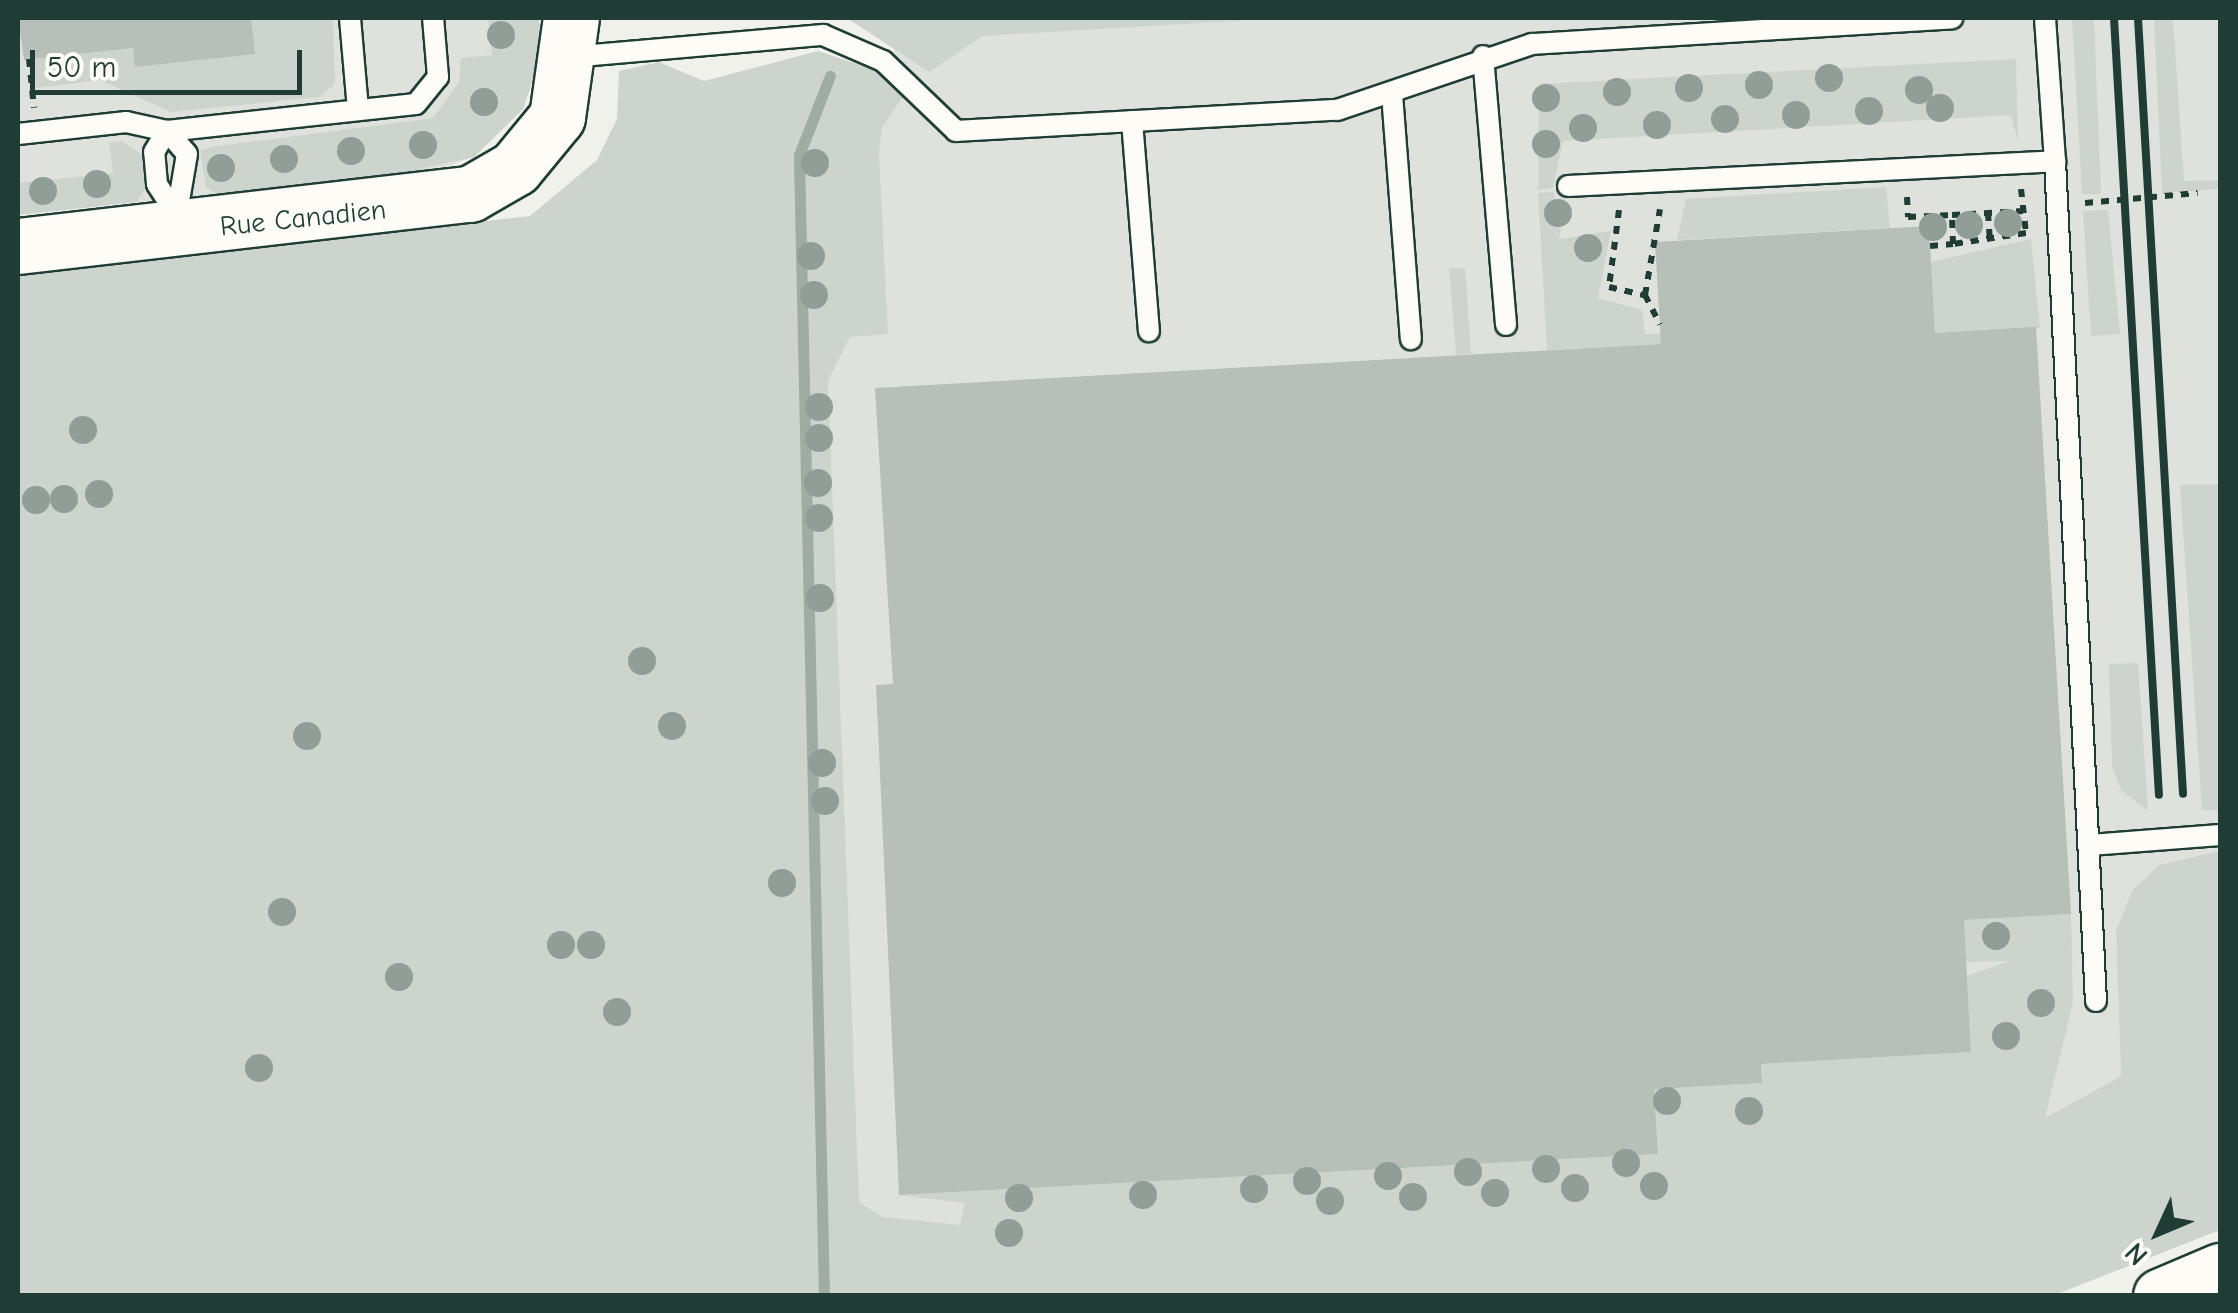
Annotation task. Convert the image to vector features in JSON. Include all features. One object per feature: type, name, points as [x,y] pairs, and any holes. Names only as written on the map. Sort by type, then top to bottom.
[{"type":"main road","name":"Rue Canadien","points":[[18,246],[175,222],[470,194],[515,168],[557,116],[570,37]]},
{"type":"main road","points":[[2161,1296],[2220,1271]]},
{"type":"lane","points":[[350,18],[358,110]]},
{"type":"lane","points":[[18,134],[126,122],[168,130],[358,110],[428,96],[438,77],[433,18]]},
{"type":"lane","points":[[570,37],[823,36],[883,61],[956,130],[1337,110],[1392,94],[1483,56],[1532,44],[1952,18]]},
{"type":"lane","points":[[2045,18],[2096,1000]]},
{"type":"lane","points":[[1483,56],[1506,325]]},
{"type":"lane","points":[[1392,94],[1411,339]]},
{"type":"lane","points":[[1132,121],[1148,331]]},
{"type":"lane","points":[[168,130],[186,144],[189,183],[175,222]]},
{"type":"lane","points":[[168,130],[156,168],[175,222]]},
{"type":"lane","points":[[1568,186],[2054,161]]},
{"type":"lane","points":[[2090,845],[2220,835]]},
{"type":"path","points":[[29,60],[32,88]]},
{"type":"path","points":[[1930,246],[2026,233],[2020,182]]},
{"type":"path","points":[[1906,186],[1908,227]]},
{"type":"path","points":[[2082,203],[2198,193]]},
{"type":"path","points":[[1660,324],[1645,295],[1662,200]]},
{"type":"path","points":[[1908,216],[2023,211]]},
{"type":"path","points":[[1988,213],[1990,240]]},
{"type":"path","points":[[1952,215],[1953,244]]},
{"type":"path","points":[[1621,231],[1609,287],[1645,295]]},
{"type":"shaded area","points":[[18,18],[539,18],[540,27],[523,109],[474,157],[439,169],[18,215]]},
{"type":"shaded area","points":[[251,18],[333,18],[335,84],[319,97],[171,112],[100,80],[36,88],[34,59],[133,48],[136,67],[254,54]]},
{"type":"shaded area","points":[[488,18],[539,18],[541,55],[523,109],[474,157],[388,176],[216,194],[206,187],[200,151],[211,147],[433,118],[459,82],[461,58],[492,55]]},
{"type":"shaded area","points":[[847,18],[1283,18],[982,36],[929,72]]},
{"type":"shaded area","points":[[923,18],[2220,18],[2220,851],[2116,931],[2121,1076],[2044,1119],[840,1287],[825,222],[836,112]]},
{"type":"shaded area","points":[[2072,18],[2094,18],[2101,194],[2082,194]]},
{"type":"shaded area","points":[[2154,18],[2173,18],[2184,181],[2220,180],[2220,189],[2162,193]]},
{"type":"shaded area","points":[[818,51],[875,70],[904,95],[882,128],[879,153],[888,334],[850,337],[828,381],[859,1202],[882,1217],[960,1225],[965,1203],[899,1195],[1658,1154],[1654,1089],[1762,1083],[1761,1064],[1971,1052],[1967,976],[2009,961],[1966,962],[1964,920],[2071,914],[2073,1002],[2045,1118],[2121,1076],[2116,931],[2132,891],[2159,865],[2220,851],[2220,1230],[2052,1296],[18,1295],[18,276],[530,216],[597,160],[617,119],[619,71],[659,62],[704,81]]},
{"type":"shaded area","points":[[2016,59],[2018,142],[2011,115],[1563,141],[1553,188],[1538,190],[1539,84]]},
{"type":"shaded area","points":[[122,141],[143,155],[146,187],[137,202],[18,215],[18,183],[113,173],[109,143]]},
{"type":"shaded area","points":[[1886,187],[1890,228],[1677,240],[1686,199]]},
{"type":"shaded area","points":[[1554,192],[1555,209],[1565,208],[1559,239],[1611,231],[1598,298],[1642,310],[1645,334],[1661,334],[1661,344],[1547,350],[1538,193]]},
{"type":"shaded area","points":[[2108,210],[2120,334],[2091,336],[2083,211]]},
{"type":"shaded area","points":[[2031,239],[2040,328],[1935,333],[1931,262]]},
{"type":"shaded area","points":[[1449,268],[1465,268],[1471,354],[1456,355]]},
{"type":"shaded area","points":[[2220,484],[2220,810],[2202,810],[2180,485]]},
{"type":"shaded area","points":[[2138,663],[2148,811],[2121,790],[2112,767],[2109,664]]},
{"type":"building","points":[[18,18],[251,18],[255,54],[135,67],[133,48],[24,60]]},
{"type":"building","points":[[1929,226],[1935,333],[2036,327],[2071,914],[1964,920],[1971,1052],[1761,1064],[1762,1083],[1654,1089],[1658,1154],[899,1195],[876,685],[893,684],[875,388],[1661,344],[1655,242]]},
{"type":"waterway","points":[[824,1296],[799,155],[830,76]]},
{"type":"railway","points":[[2114,18],[2159,795]]},
{"type":"railway","points":[[2138,18],[2183,794]]}]
